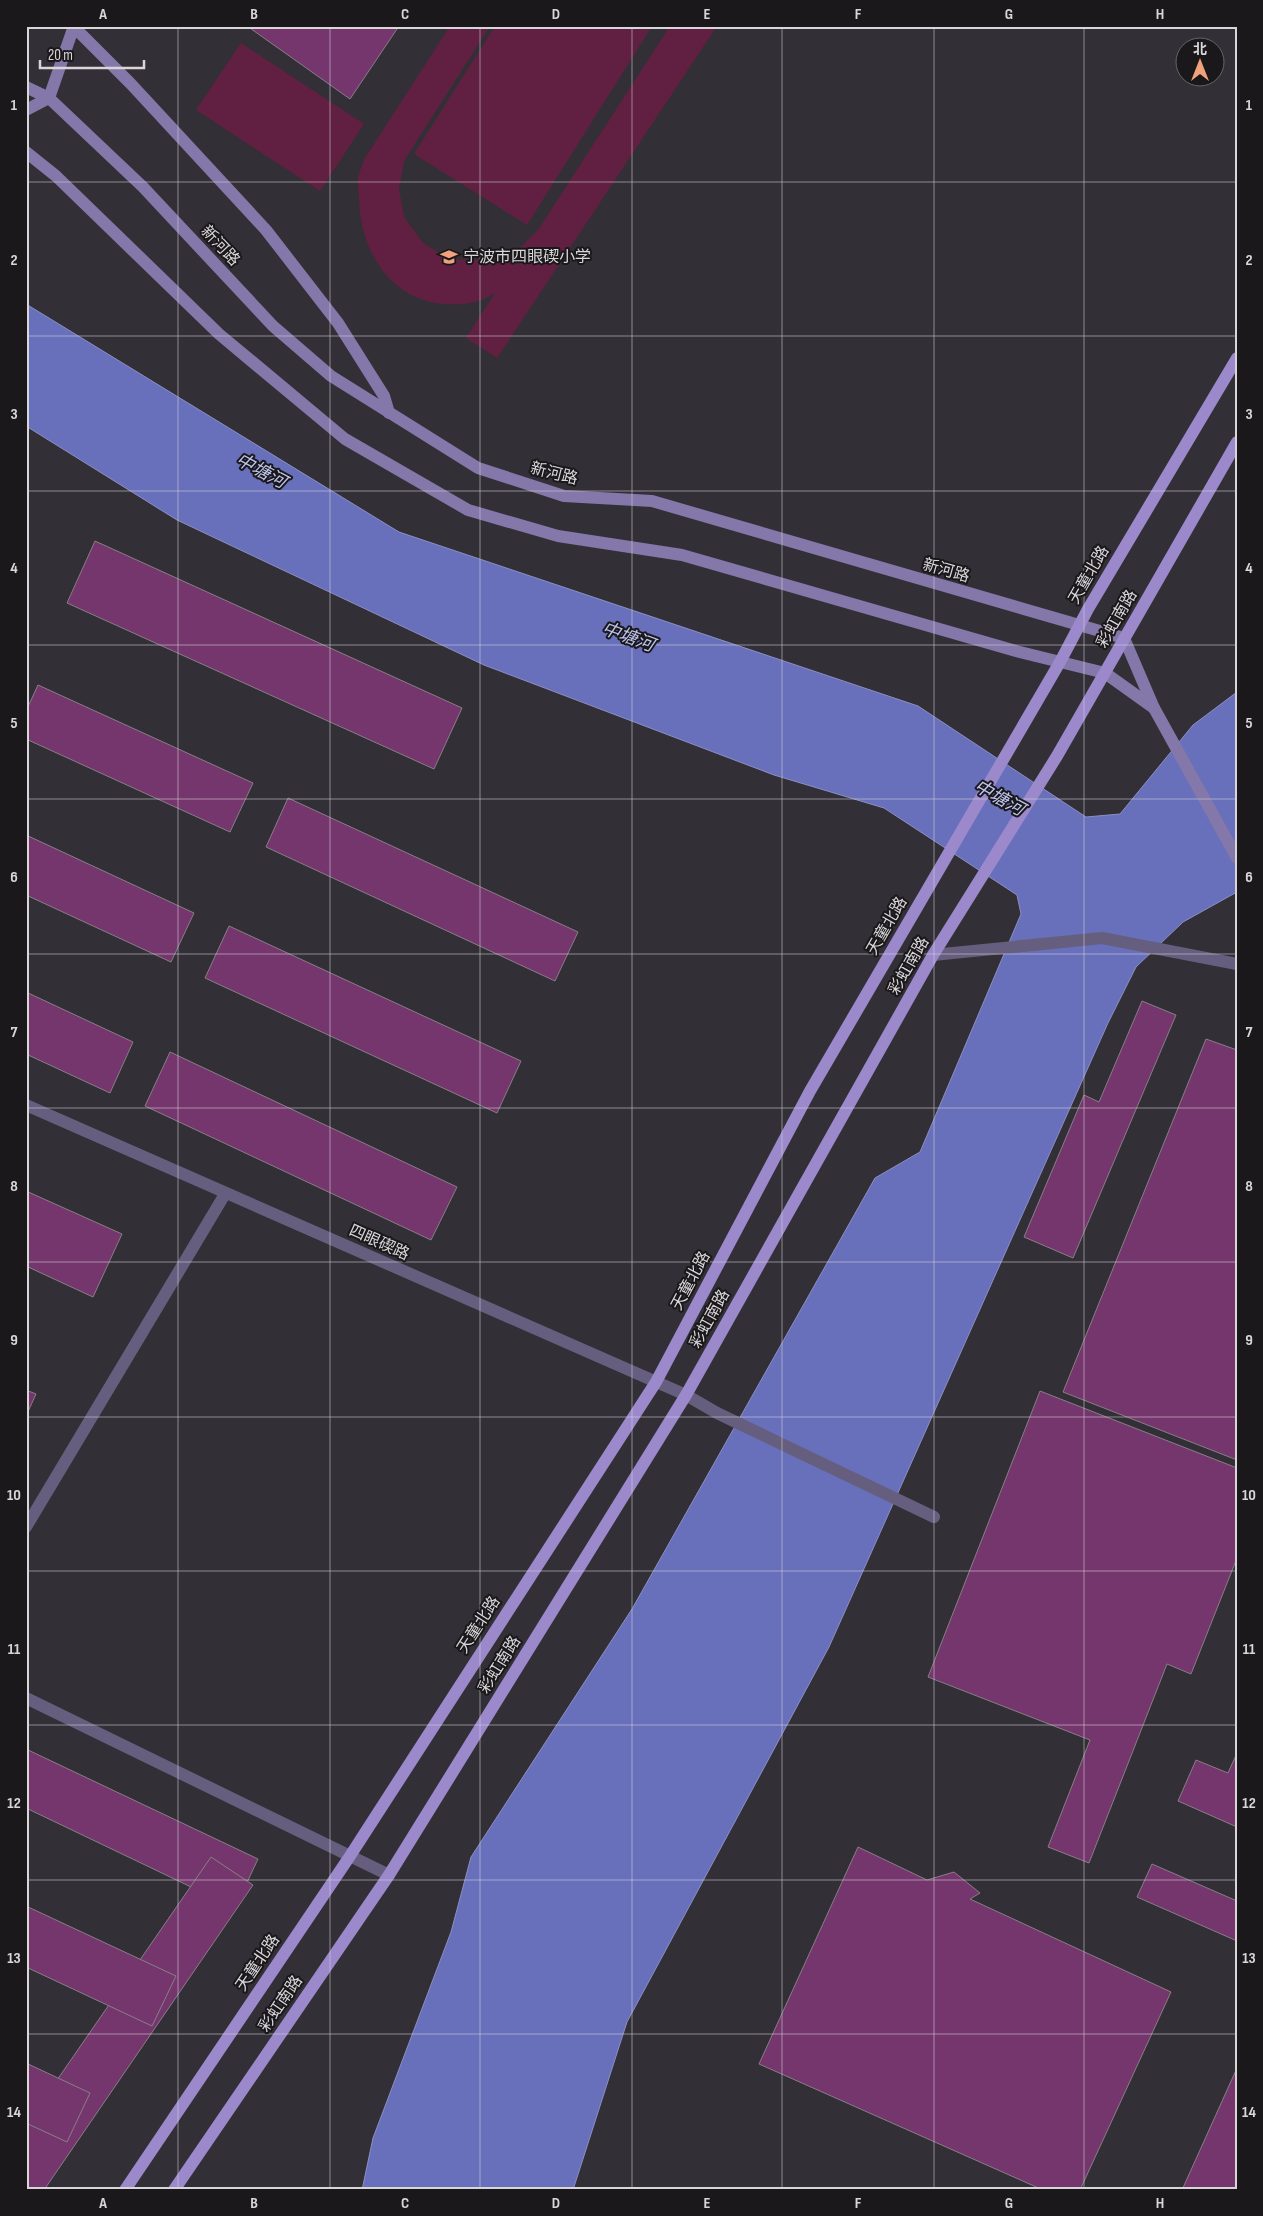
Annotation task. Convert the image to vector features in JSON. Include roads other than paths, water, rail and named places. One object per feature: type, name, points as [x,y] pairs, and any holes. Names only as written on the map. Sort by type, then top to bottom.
[{"type":"main road","points":[[26,110],[49,98],[74,26],[131,84],[266,230],[338,323],[384,396],[389,413]]},
{"type":"main road","name":"新河路","points":[[26,87],[49,98],[142,187],[273,326],[331,376],[478,468],[564,496],[652,501],[1124,638]]},
{"type":"main road","points":[[26,152],[56,176],[219,334],[345,439],[468,510],[558,536],[682,555],[874,611],[1105,673],[1154,708]]},
{"type":"main road","name":"天童北路","points":[[125,2190],[350,1856],[656,1382],[810,1091],[1237,358]]},
{"type":"main road","name":"彩虹南路","points":[[174,2190],[389,1875],[686,1395],[933,955],[1057,756],[1237,442]]},
{"type":"main road","points":[[1124,638],[1154,708],[1237,858]]},
{"type":"street","points":[[933,955],[1102,938],[1237,964]]},
{"type":"street","name":"四眼碶路","points":[[26,1105],[686,1395],[717,1413],[934,1517]]},
{"type":"street","points":[[26,1527],[225,1194]]},
{"type":"street","points":[[26,1698],[389,1875]]},
{"type":"water","name":"中塘河","points":[[26,304],[399,532],[918,706],[1086,817],[1120,814],[1193,725],[1237,692],[1237,892],[1183,922],[1136,967],[1108,1023],[829,1647],[627,2022],[573,2190],[362,2190],[373,2138],[451,1932],[471,1857],[632,1609],[875,1178],[920,1152],[1021,914],[1017,895],[884,808],[774,775],[484,665],[177,520],[26,426]]},
{"type":"place","name":"宁波市四眼碶小学","points":[[449,257]]}]
